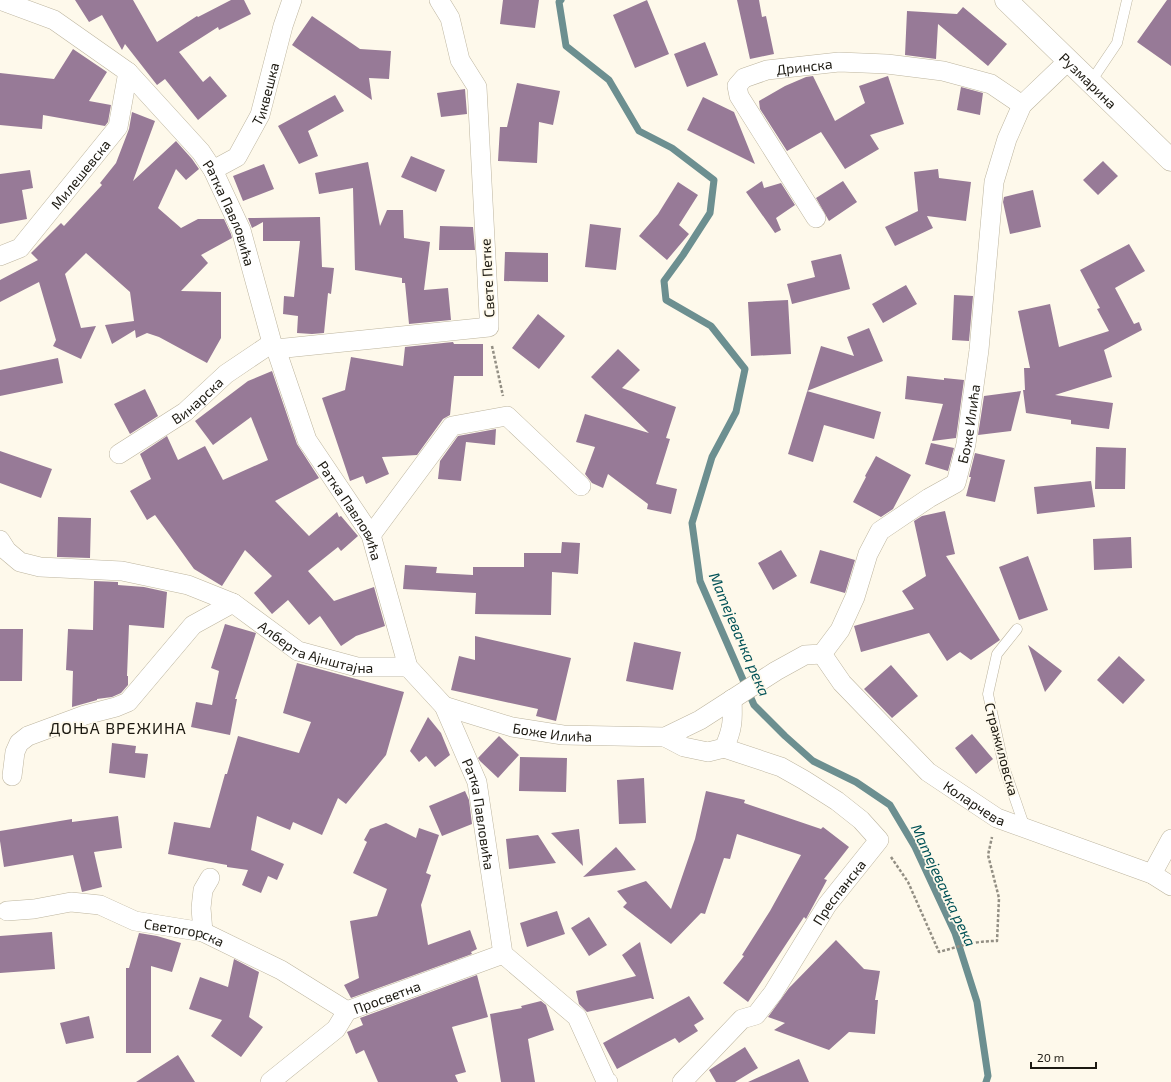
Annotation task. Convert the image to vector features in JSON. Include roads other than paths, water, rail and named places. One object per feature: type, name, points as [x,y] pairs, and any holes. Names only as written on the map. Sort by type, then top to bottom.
[{"type":"main road","name":"Рузмарина","points":[[1006,0],[1171,160]]},
{"type":"street","name":"Ратка Павловића","points":[[0,0],[54,20],[128,72],[201,152],[213,170],[241,230],[274,346],[307,440],[371,535],[408,667],[444,706],[477,782],[503,954]]},
{"type":"street","name":"Тиквешка","points":[[213,170],[237,157],[260,115],[283,26],[292,0]]},
{"type":"street","name":"Свете Петке","points":[[274,346],[489,328],[477,88],[460,60],[450,18],[439,0]]},
{"type":"street","name":"Боже Илића","points":[[665,737],[700,720],[776,671],[805,656],[822,654],[843,624],[855,597],[868,554],[880,531],[929,498],[956,483],[966,444],[979,350],[994,182],[1007,139],[1022,105],[1068,61]]},
{"type":"street","name":"Дринска","points":[[816,218],[739,96],[738,86],[744,78],[767,70],[839,62],[887,64],[943,71],[991,84],[1022,105]]},
{"type":"street","name":"Милешевска","points":[[0,256],[20,248],[118,126],[128,72]]},
{"type":"street","name":"Винарска","points":[[119,454],[185,412],[226,374],[274,346]]},
{"type":"street","points":[[371,535],[452,426],[507,416],[581,486]]},
{"type":"street","name":"Алберта Ајнштајна","points":[[0,540],[7,551],[20,562],[40,567],[122,571],[188,584],[232,603],[298,651],[357,667],[408,667]]},
{"type":"street","points":[[12,776],[15,752],[19,744],[28,736],[85,715],[116,707],[128,702],[193,625],[232,603]]},
{"type":"street","name":"Коларчева","points":[[822,654],[842,683],[928,772],[997,818],[1152,874],[1171,886]]},
{"type":"street","points":[[724,748],[730,736],[733,719],[732,699]]},
{"type":"street","name":"Боже Илића","points":[[444,706],[512,727],[563,735],[665,737],[684,747],[708,752],[724,748]]},
{"type":"street","name":"Преспанска","points":[[682,1082],[742,1019],[756,1015],[773,993],[827,904],[879,840],[855,815],[804,780],[781,767],[724,748]]},
{"type":"street","points":[[1152,874],[1171,839]]},
{"type":"street","points":[[203,932],[201,908],[203,890],[210,878]]},
{"type":"street","name":"Светогорска","points":[[7,912],[34,909],[71,902],[100,905],[135,921],[203,932],[281,970],[347,1011]]},
{"type":"street","points":[[503,954],[577,1017],[606,1081],[608,1082]]},
{"type":"street","name":"Просветна","points":[[270,1082],[336,1029],[347,1011],[503,954]]},
{"type":"lane","points":[[1090,83],[1117,43],[1127,0]]},
{"type":"lane","name":"Стражиловска","points":[[1017,629],[998,654],[988,694],[1004,767],[1024,828]]},
{"type":"waterway","name":"Матејевачка река","points":[[561,0],[559,2],[566,46],[609,80],[639,131],[672,148],[714,180],[710,213],[664,281],[666,300],[711,326],[745,369],[736,412],[712,457],[692,523],[700,581],[754,705],[813,761],[856,782],[890,805],[915,847],[955,933],[977,1002],[988,1076],[986,1082]]},
{"type":"district","name":"ДОЊА ВРЕЖИНА","points":[[118,727]]}]
